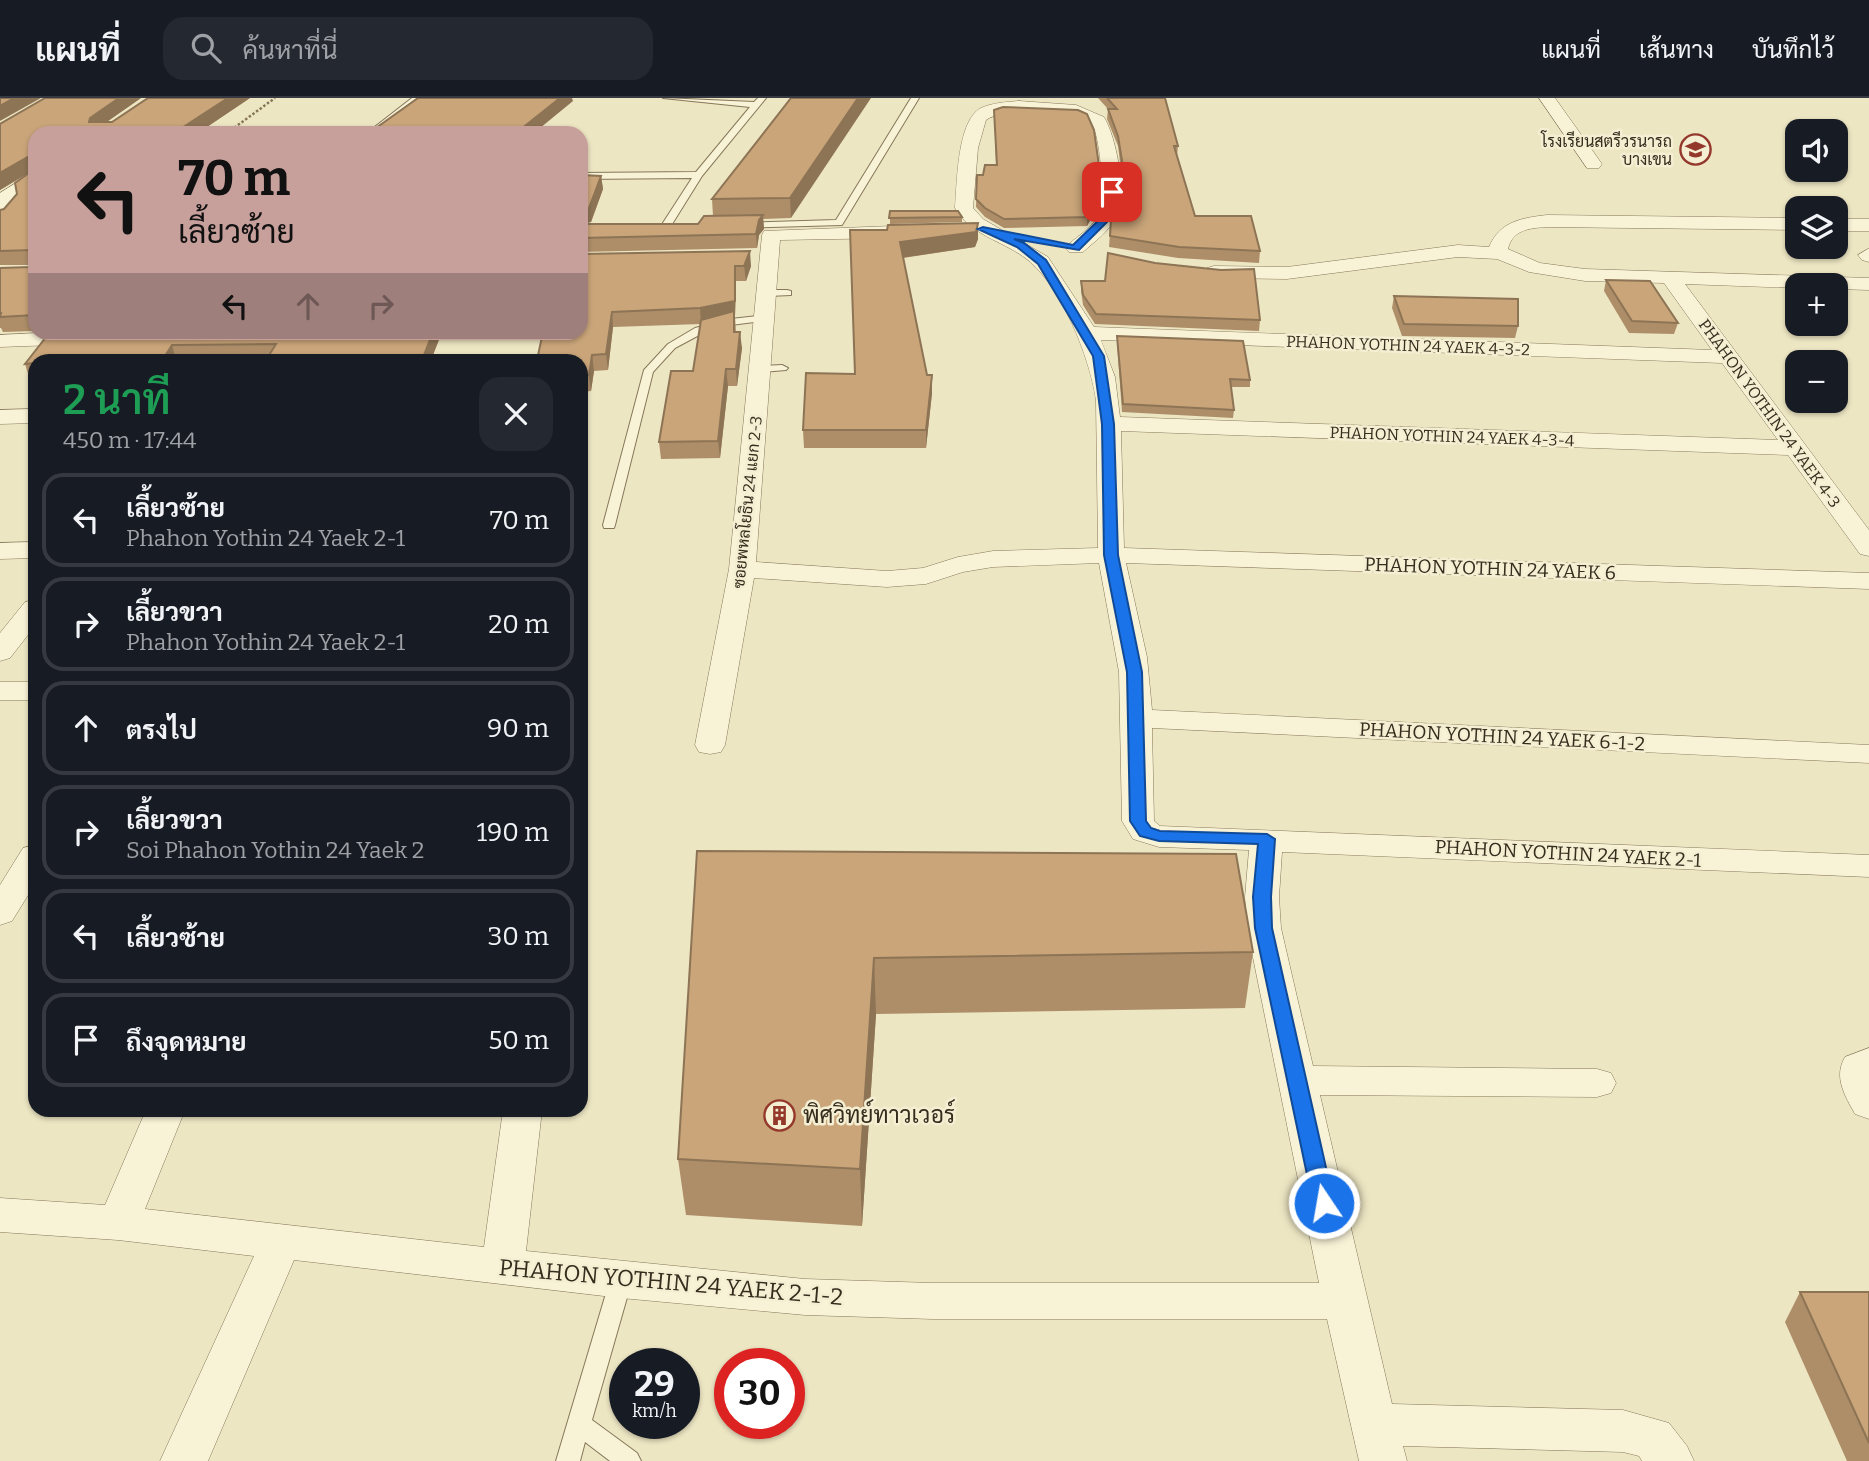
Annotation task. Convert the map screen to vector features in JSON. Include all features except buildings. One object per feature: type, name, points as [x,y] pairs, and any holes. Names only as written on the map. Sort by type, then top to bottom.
[{"type":"street","points":[[1547,98],[1593,164]]},
{"type":"street","points":[[983,229],[966,215],[964,208],[969,157],[975,126],[981,114],[996,107],[1079,109],[1094,114],[1098,120],[1112,192],[1108,216],[1062,245]]},
{"type":"street","points":[[0,218],[10,206],[8,194],[28,181]]},
{"type":"street","points":[[1500,253],[1498,248],[1507,230],[1520,224],[1546,221],[1785,224]]},
{"type":"street","points":[[1848,225],[1869,225]]},
{"type":"street","points":[[957,230],[983,229],[1098,253]]},
{"type":"street","name":"PHAHON YOTHIN 24 YAEK 2-1","points":[[983,229],[1021,245],[1042,262],[1087,333],[1098,356],[1108,424],[1111,555],[1134,672],[1138,821],[1145,832],[1159,836],[1869,866]]},
{"type":"street","points":[[744,257],[771,257],[771,235],[917,231]]},
{"type":"street","points":[[1195,270],[1287,272],[1458,251],[1500,253],[1555,272],[1671,279],[1869,284]]},
{"type":"street","name":"ซอยพหลโยธิน 24 แยก 2-3","points":[[710,745],[742,569],[771,368],[774,301],[771,257]]},
{"type":"street","name":"PHAHON YOTHIN 24 YAEK 4-3","points":[[1671,279],[1869,548]]},
{"type":"street","name":"PHAHON YOTHIN 24 YAEK 4-3-2","points":[[1087,333],[1729,357]]},
{"type":"street","points":[[0,341],[28,340]]},
{"type":"street","points":[[0,417],[28,416]]},
{"type":"street","name":"PHAHON YOTHIN 24 YAEK 4-3-4","points":[[1108,424],[1796,448]]},
{"type":"street","points":[[0,551],[28,548]]},
{"type":"street","name":"PHAHON YOTHIN 24 YAEK 6","points":[[742,569],[887,579],[926,576],[958,565],[993,559],[1111,555],[1869,581]]},
{"type":"street","points":[[0,652],[28,617]]},
{"type":"street","points":[[0,691],[28,691]]},
{"type":"street","name":"PHAHON YOTHIN 24 YAEK 6-1-2","points":[[1135,718],[1869,754]]},
{"type":"street","points":[[1267,839],[1262,897],[1264,928],[1345,1301],[1379,1443],[1623,1430],[1653,1438],[1671,1461]]},
{"type":"street","points":[[0,913],[28,867]]},
{"type":"street","points":[[1869,1062],[1858,1067],[1861,1089],[1869,1104]]},
{"type":"street","points":[[1297,1080],[1597,1083]]},
{"type":"street","points":[[118,1223],[162,1117]]},
{"type":"street","points":[[503,1266],[522,1117]]},
{"type":"street","name":"PHAHON YOTHIN 24 YAEK 2-1-2","points":[[0,1215],[118,1223],[621,1280],[804,1297],[933,1301],[1345,1301]]},
{"type":"street","points":[[184,1461],[281,1242]]},
{"type":"lane","points":[[380,126],[417,98]]},
{"type":"lane","points":[[667,98],[759,101]]},
{"type":"lane","points":[[731,226],[839,223],[915,98]]},
{"type":"lane","points":[[664,229],[698,175],[759,101]]},
{"type":"lane","points":[[588,176],[698,175]]},
{"type":"lane","points":[[650,229],[677,228]]},
{"type":"lane","points":[[609,524],[648,372],[659,355],[676,340],[737,320],[774,301]]},
{"type":"lane","points":[[568,1461],[621,1280]]},
{"type":"lane","points":[[580,1425],[629,1461]]},
{"type":"path","points":[[237,126],[275,98]]},
{"type":"place","name":"โรงเรียนสตรีวรนารถ บางเขน","points":[[1695,150]]},
{"type":"place","name":"พิศวิทย์ทาวเวอร์","points":[[780,1115]]},
{"type":"route","points":[[1112,192],[1108,216],[1076,248],[983,229],[1021,245],[1042,262],[1087,333],[1098,356],[1104,378],[1108,424],[1111,555],[1127,624],[1134,672],[1138,821],[1145,832],[1159,836],[1267,839],[1262,897],[1264,928],[1324,1203]]}]
